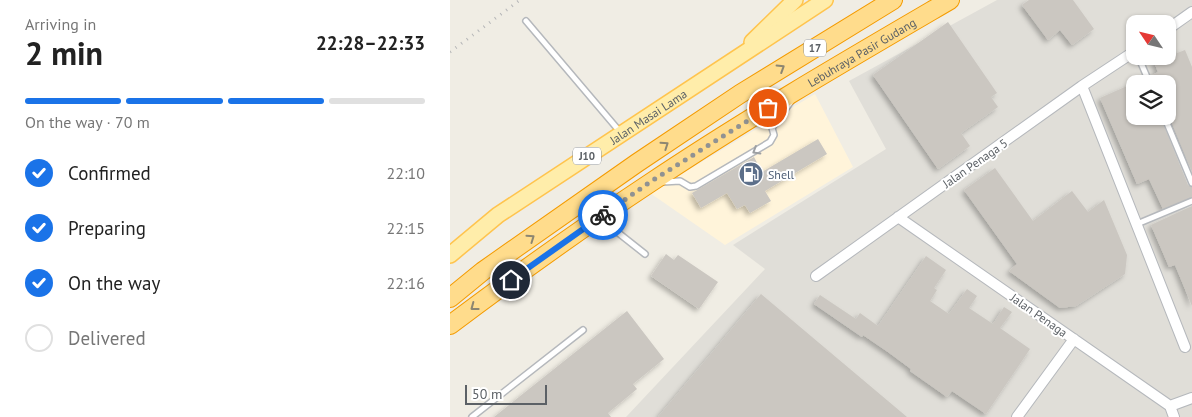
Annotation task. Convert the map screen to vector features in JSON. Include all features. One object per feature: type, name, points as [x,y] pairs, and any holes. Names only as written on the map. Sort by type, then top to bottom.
[{"type":"highway","name":"Lebuhraya Pasir Gudang","points":[[450,325],[496,290],[650,182],[802,87],[950,0]]},
{"type":"highway","name":"17","points":[[450,298],[491,266],[661,147],[740,94],[891,1]]},
{"type":"main road","points":[[730,64],[795,0]]},
{"type":"main road","name":"Jalan Masai Lama","points":[[450,255],[498,215],[825,0]]},
{"type":"street","points":[[1176,23],[1192,12]]},
{"type":"street","name":"Jalan Penaga 5","points":[[816,276],[1082,86],[1126,57]]},
{"type":"street","points":[[1082,86],[1185,348]]},
{"type":"street","name":"Jalan Penaga","points":[[898,217],[1170,406]]},
{"type":"street","points":[[1017,417],[1074,339]]},
{"type":"street","points":[[1174,417],[1170,406],[1192,398]]},
{"type":"lane","points":[[526,21],[621,134]]},
{"type":"lane","points":[[650,182],[680,181],[693,188],[770,142],[774,135],[772,128],[802,87]]},
{"type":"lane","points":[[1168,125],[1192,183]]},
{"type":"lane","points":[[1136,224],[1192,201]]},
{"type":"lane","points":[[599,218],[645,254]]},
{"type":"lane","points":[[472,417],[583,330]]},
{"type":"shaded area","points":[[997,0],[1192,0],[1192,417],[626,417],[765,269],[733,245],[886,149],[849,81]]},
{"type":"shaded area","points":[[815,94],[853,167],[725,245],[650,193]]},
{"type":"building","points":[[1029,0],[1073,0],[1094,29],[1072,45],[1060,30],[1048,40],[1022,5]]},
{"type":"building","points":[[948,22],[997,93],[991,97],[998,107],[961,133],[970,146],[938,169],[873,75]]},
{"type":"building","points":[[1185,50],[1192,67],[1192,172],[1173,125],[1176,125],[1176,75],[1153,75],[1158,72],[1155,65],[1176,65],[1176,53]]},
{"type":"building","points":[[1126,87],[1126,125],[1164,125],[1188,185],[1192,187],[1192,197],[1163,209],[1149,179],[1137,184],[1100,98]]},
{"type":"building","points":[[818,139],[827,154],[765,191],[771,201],[750,213],[745,205],[737,209],[727,193],[701,208],[692,193],[754,157],[762,172]]},
{"type":"building","points":[[995,168],[1033,221],[1072,191],[1088,212],[1104,200],[1127,255],[1125,274],[1076,306],[1060,308],[1009,271],[1017,264],[964,190]]},
{"type":"building","points":[[1192,206],[1192,306],[1175,265],[1169,267],[1151,225]]},
{"type":"building","points":[[666,254],[674,260],[678,255],[718,282],[699,309],[651,276]]},
{"type":"building","points":[[926,256],[946,270],[934,288],[937,290],[930,301],[949,314],[967,289],[977,296],[969,308],[993,324],[1004,307],[1012,312],[1000,328],[1030,349],[986,414],[952,391],[947,397],[910,371],[911,369],[888,352],[863,335],[862,337],[814,304],[820,295],[856,319],[860,313],[878,326]]},
{"type":"building","points":[[761,294],[907,417],[658,417]]},
{"type":"building","points":[[627,311],[664,359],[633,384],[637,389],[608,413],[611,417],[494,417]]},
{"type":"railway","points":[[450,52],[520,0]]},
{"type":"way so far","points":[[603,215],[650,182],[768,108]]},
{"type":"place","name":"Shell","points":[[751,174]]},
{"type":"route","points":[[511,280],[603,215]]}]
